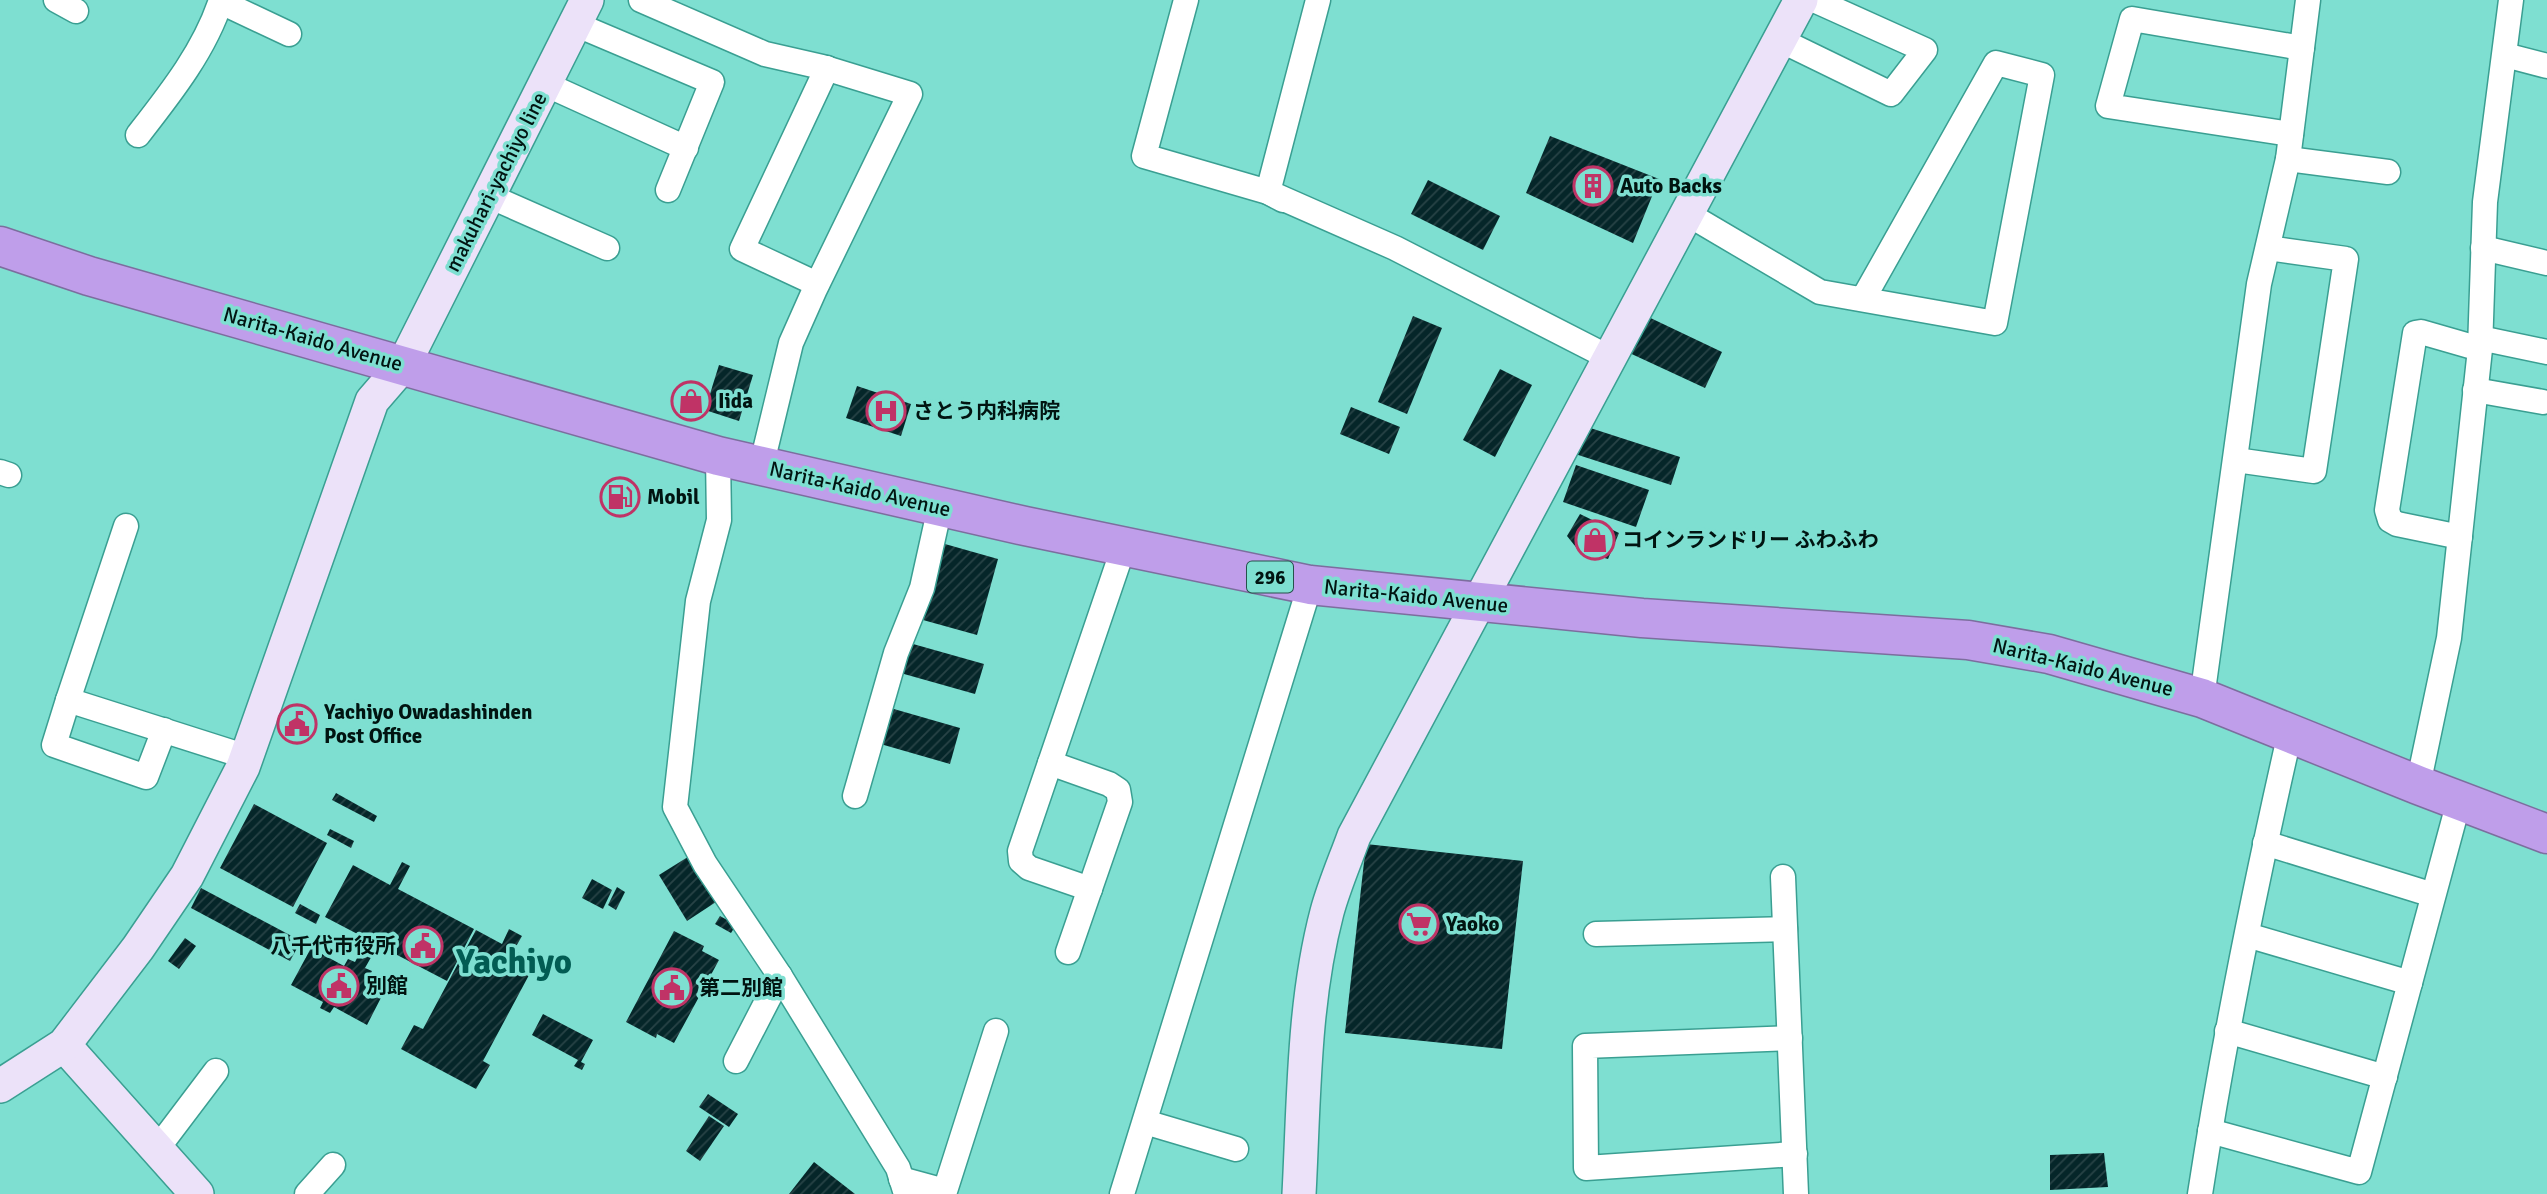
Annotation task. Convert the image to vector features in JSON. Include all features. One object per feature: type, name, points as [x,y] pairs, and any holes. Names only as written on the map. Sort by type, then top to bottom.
[{"type":"highway","name":"Narita-Kaido Avenue","points":[[0,246],[89,276],[718,456],[940,507],[1310,585],[1642,618],[1968,640],[2049,654],[2202,698],[2547,834]]},
{"type":"street","points":[[641,0],[765,54],[827,68],[910,94],[791,343],[761,467]]},
{"type":"street","points":[[1186,0],[1144,156],[1268,192],[1395,248],[1608,357]]},
{"type":"street","points":[[1268,192],[1318,0]]},
{"type":"street","points":[[1299,1194],[1307,1043],[1316,966],[1328,911],[1354,836],[1801,0]]},
{"type":"street","points":[[1780,40],[1891,94],[1925,50],[1814,0]]},
{"type":"street","points":[[2202,698],[2259,284],[2288,159],[2308,0]]},
{"type":"street","points":[[2418,785],[2449,638],[2480,343],[2485,202],[2511,0]]},
{"type":"street","points":[[138,135],[174,89],[216,15],[221,1],[289,34]]},
{"type":"street","points":[[581,12],[712,82],[668,190]]},
{"type":"street","name":"makuhari-yachiyo line","points":[[8,1074],[64,1045],[138,948],[187,876],[247,757],[372,401],[404,365],[581,12]]},
{"type":"street","points":[[2291,134],[2108,106],[2132,19],[2302,48]]},
{"type":"street","points":[[2505,55],[2547,66]]},
{"type":"street","points":[[1686,212],[1820,292],[1995,323],[2042,75],[1996,63],[1863,299]]},
{"type":"street","points":[[817,284],[742,249],[827,68]]},
{"type":"street","points":[[545,84],[685,148]]},
{"type":"street","points":[[2288,159],[2388,172]]},
{"type":"street","points":[[489,195],[607,248]]},
{"type":"street","points":[[2236,460],[2314,471],[2346,259],[2268,248]]},
{"type":"street","points":[[2483,248],[2547,263]]},
{"type":"street","points":[[2460,537],[2397,524],[2390,520],[2387,510],[2415,333],[2547,352]]},
{"type":"street","points":[[2475,390],[2543,402]]},
{"type":"street","points":[[718,456],[719,520],[696,614],[675,807],[705,864],[780,976],[891,1157],[904,1187],[945,1191],[996,1031]]},
{"type":"street","points":[[855,796],[896,653],[922,588],[940,507]]},
{"type":"street","points":[[126,526],[54,745],[146,778],[164,730]]},
{"type":"street","points":[[1090,889],[1029,868],[1021,861],[1020,850],[1124,547]]},
{"type":"street","points":[[1122,1194],[1310,585]]},
{"type":"street","points":[[68,700],[247,757]]},
{"type":"street","points":[[2200,1194],[2227,1031],[2290,733]]},
{"type":"street","points":[[1050,762],[1109,784],[1118,790],[1121,802],[1068,952]]},
{"type":"street","points":[[2210,1131],[2359,1171],[2459,801]]},
{"type":"street","points":[[2265,843],[2433,895]]},
{"type":"street","points":[[1783,877],[1796,1194]]},
{"type":"street","points":[[1597,934],[1785,929]]},
{"type":"street","points":[[2247,935],[2410,983]]},
{"type":"street","points":[[736,1061],[780,976]]},
{"type":"street","points":[[2227,1031],[2385,1077]]},
{"type":"street","points":[[1790,1038],[1585,1046],[1586,1168],[1795,1154]]},
{"type":"street","points":[[64,1045],[197,1194]]},
{"type":"street","points":[[157,1149],[216,1071]]},
{"type":"street","points":[[1144,1122],[1236,1149]]},
{"type":"street","points":[[307,1194],[334,1165]]},
{"type":"building","name":"Auto Backs","points":[[1550,136],[1659,179],[1633,243],[1526,193]]},
{"type":"building","points":[[1428,180],[1500,216],[1483,250],[1411,214]]},
{"type":"building","points":[[1640,313],[1722,352],[1705,388],[1623,350]]},
{"type":"building","points":[[1413,316],[1442,328],[1407,414],[1378,402]]},
{"type":"building","points":[[719,365],[753,375],[739,421],[705,410]]},
{"type":"building","points":[[1500,369],[1532,385],[1495,457],[1463,440]]},
{"type":"building","points":[[857,386],[911,404],[901,436],[846,418]]},
{"type":"building","points":[[1351,407],[1400,427],[1389,454],[1340,434]]},
{"type":"building","points":[[1578,424],[1680,457],[1671,485],[1569,452]]},
{"type":"building","points":[[1576,465],[1649,490],[1636,527],[1563,502]]},
{"type":"building","points":[[1580,514],[1619,533],[1608,559],[1579,551],[1567,536]]},
{"type":"building","points":[[945,544],[998,559],[977,635],[923,620]]},
{"type":"building","points":[[906,642],[984,664],[975,694],[897,672]]},
{"type":"building","points":[[887,707],[960,728],[950,764],[877,743]]},
{"type":"building","points":[[336,793],[377,816],[374,822],[332,800]]},
{"type":"building","points":[[254,804],[327,843],[293,907],[220,868]]},
{"type":"building","points":[[330,829],[354,841],[351,848],[327,835]]},
{"type":"building","points":[[1366,844],[1523,861],[1502,1049],[1345,1033]]},
{"type":"building","points":[[691,855],[719,900],[687,921],[659,875]]},
{"type":"building","name":"八千代市役所","points":[[402,862],[410,866],[398,889],[474,929],[447,981],[378,945],[365,968],[372,971],[369,978],[386,988],[367,1025],[334,1007],[330,1013],[320,1008],[323,1002],[291,985],[311,948],[344,966],[348,959],[355,962],[367,939],[325,917],[353,865],[390,885]]},
{"type":"building","points":[[592,879],[612,890],[603,909],[582,898]]},
{"type":"building","points":[[617,887],[625,892],[616,910],[608,905]]},
{"type":"building","points":[[201,888],[301,941],[290,961],[191,908]]},
{"type":"building","points":[[300,904],[320,915],[316,924],[295,913]]},
{"type":"building","points":[[720,916],[736,925],[731,933],[715,924]]},
{"type":"building","points":[[509,929],[522,936],[514,950],[536,962],[483,1061],[490,1065],[476,1089],[401,1049],[414,1025],[423,1029],[476,930],[502,944]]},
{"type":"building","points":[[674,931],[704,946],[702,951],[719,960],[674,1043],[657,1034],[656,1038],[626,1022]]},
{"type":"building","points":[[185,938],[196,946],[179,969],[168,961]]},
{"type":"building","points":[[543,1014],[593,1040],[581,1062],[585,1064],[582,1070],[574,1066],[578,1060],[532,1035]]},
{"type":"building","points":[[708,1094],[738,1114],[729,1127],[699,1107]]},
{"type":"building","points":[[709,1116],[724,1126],[700,1161],[686,1151]]},
{"type":"building","points":[[2104,1153],[2108,1187],[2050,1190],[2050,1155]]},
{"type":"building","points":[[814,1162],[855,1194],[789,1194]]},
{"type":"place","name":"Auto Backs","points":[[1593,186]]},
{"type":"place","name":"Iida","points":[[691,401]]},
{"type":"place","name":"さとう内科病院","points":[[886,411]]},
{"type":"place","name":"Mobil","points":[[620,497]]},
{"type":"place","name":"コインランドリー ふわふわ","points":[[1595,540]]},
{"type":"place","name":"Yachiyo Owadashinden Post Office","points":[[297,724]]},
{"type":"place","name":"Yaoko","points":[[1419,924]]},
{"type":"place","name":"八千代市役所","points":[[423,946]]},
{"type":"place","name":"別館","points":[[339,986]]},
{"type":"place","name":"第二別館","points":[[672,988]]},
{"type":"district","name":"Yachiyo","points":[[514,961]]}]
